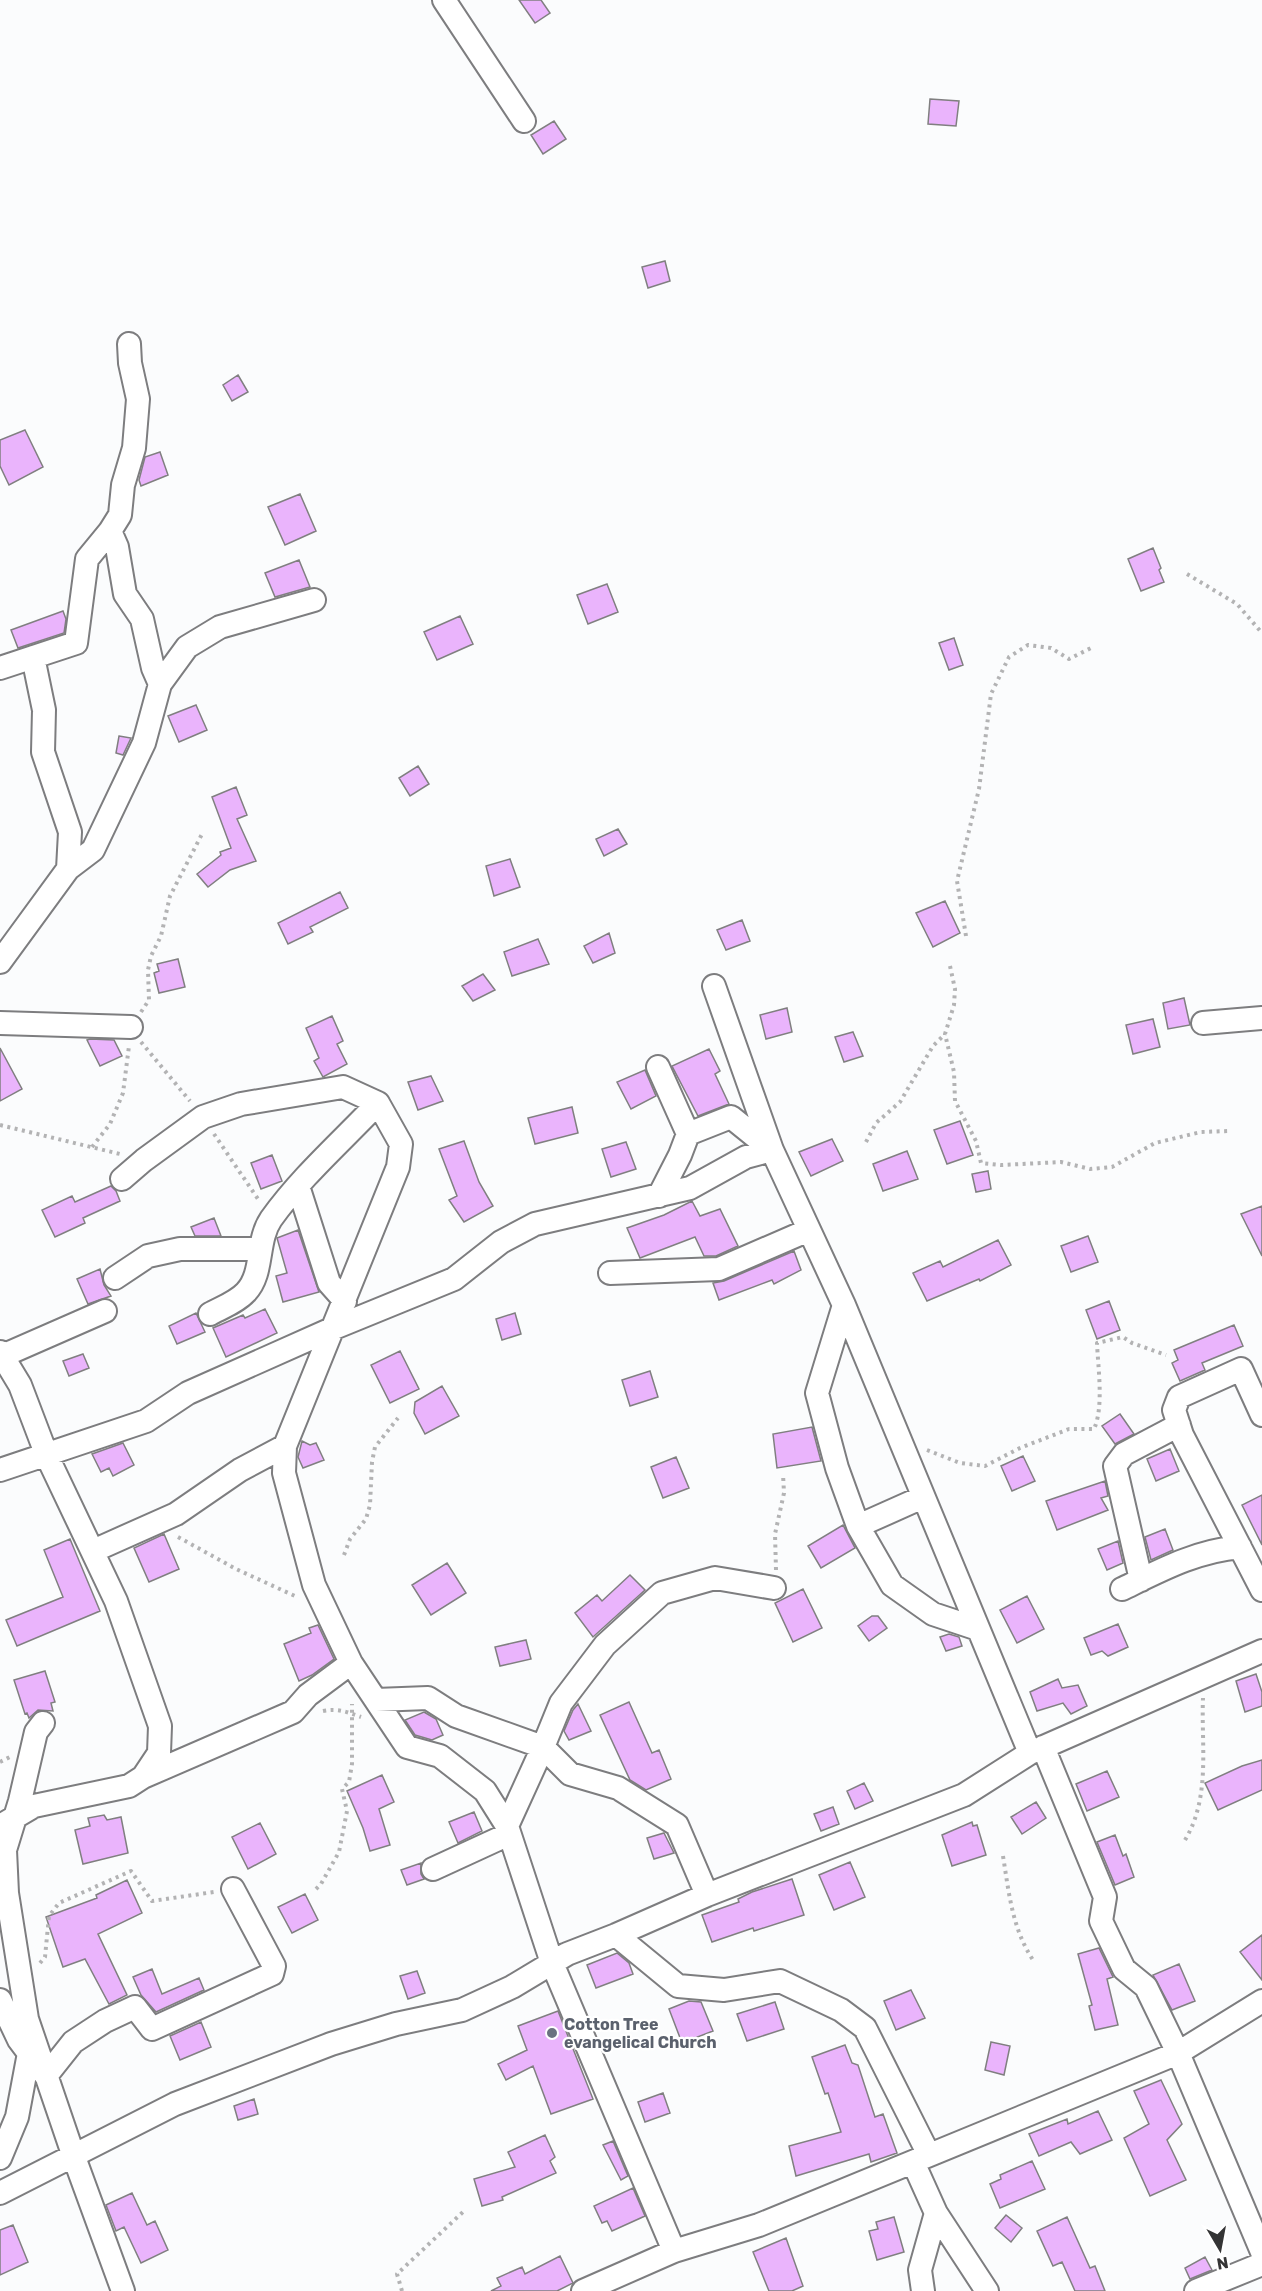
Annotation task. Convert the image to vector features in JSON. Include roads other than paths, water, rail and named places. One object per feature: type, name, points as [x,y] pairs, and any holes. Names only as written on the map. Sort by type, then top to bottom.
[{"type":"street","points":[[444,0],[524,121]]},
{"type":"street","points":[[0,668],[76,643],[87,559],[120,515],[123,485],[134,448],[138,399],[130,363],[129,344]]},
{"type":"street","points":[[110,531],[117,547],[125,594],[142,619],[153,668],[160,684]]},
{"type":"street","points":[[0,962],[68,869],[93,850],[144,743],[160,684],[187,647],[220,627],[314,600]]},
{"type":"street","points":[[33,657],[44,710],[43,752],[70,832],[68,869]]},
{"type":"street","points":[[714,986],[772,1150],[844,1305],[978,1629],[1105,1897],[1101,1921],[1124,1968],[1146,1987],[1178,2052],[1262,2252]]},
{"type":"street","points":[[1203,1023],[1262,1018]]},
{"type":"street","points":[[0,1023],[131,1027]]},
{"type":"street","points":[[658,1067],[688,1134],[659,1196]]},
{"type":"street","points":[[122,1179],[203,1117],[241,1104],[343,1087],[378,1103],[401,1144],[398,1167],[285,1446],[284,1473],[314,1585],[351,1663],[407,1747],[440,1756],[485,1791],[508,1830],[552,1963],[674,2251]]},
{"type":"street","points":[[210,1314],[244,1294],[255,1280],[260,1249],[270,1221],[298,1186],[378,1103]]},
{"type":"street","points":[[688,1134],[731,1117],[772,1150]]},
{"type":"street","points":[[0,1470],[146,1421],[188,1393],[334,1328],[454,1279],[501,1242],[535,1224],[690,1188],[746,1157],[772,1150]]},
{"type":"street","points":[[298,1186],[328,1282],[345,1301]]},
{"type":"street","points":[[610,1273],[719,1269],[809,1230]]},
{"type":"street","points":[[115,1278],[148,1256],[180,1249],[260,1249]]},
{"type":"street","points":[[844,1305],[817,1393],[837,1468],[858,1526],[892,1585],[933,1614],[978,1629]]},
{"type":"street","points":[[105,1311],[1,1355],[21,1385],[47,1456],[116,1601],[160,1726],[159,1753],[143,1777]]},
{"type":"street","points":[[1262,1415],[1242,1369],[1179,1397],[1174,1410],[1182,1435],[1249,1551],[1262,1590]]},
{"type":"street","points":[[1179,1425],[1124,1454],[1116,1466],[1131,1585],[1182,1559],[1214,1549],[1249,1551]]},
{"type":"street","points":[[93,1551],[176,1514],[240,1470],[285,1446]]},
{"type":"street","points":[[858,1526],[923,1497]]},
{"type":"street","points":[[433,1869],[508,1830],[561,1703],[604,1646],[662,1593],[715,1578],[774,1588]]},
{"type":"street","points":[[0,2193],[175,2104],[330,2044],[396,2024],[462,2010],[512,1987],[567,1954],[707,1895],[964,1795],[1036,1750],[1262,1651]]},
{"type":"street","points":[[7,1822],[34,1806],[129,1786],[143,1777],[293,1712],[308,1695],[351,1663]]},
{"type":"street","points":[[381,1708],[428,1698],[456,1716],[543,1747],[570,1774],[618,1788],[677,1825],[707,1895]]},
{"type":"street","points":[[43,1722],[36,1732],[25,1782],[7,1822],[5,1850],[7,1893],[27,2019],[123,2291]]},
{"type":"street","points":[[46,2076],[73,2042],[105,2021],[135,2007],[152,2029],[272,1974],[274,1966],[233,1889]]},
{"type":"street","points":[[616,1935],[678,1986],[724,1990],[780,1981],[841,2010],[865,2028],[921,2158],[936,2214],[987,2291]]},
{"type":"street","points":[[0,2000],[19,2040],[46,2076]]},
{"type":"street","points":[[583,2291],[674,2251],[759,2225],[1178,2052],[1262,2001]]},
{"type":"street","points":[[0,2158],[17,2117],[29,2053]]},
{"type":"street","points":[[923,2291],[920,2270],[936,2214]]},
{"type":"street","points":[[1196,2291],[1262,2264]]},
{"type":"place","name":"Cotton Tree evangelical Church","points":[[552,2033]]}]
